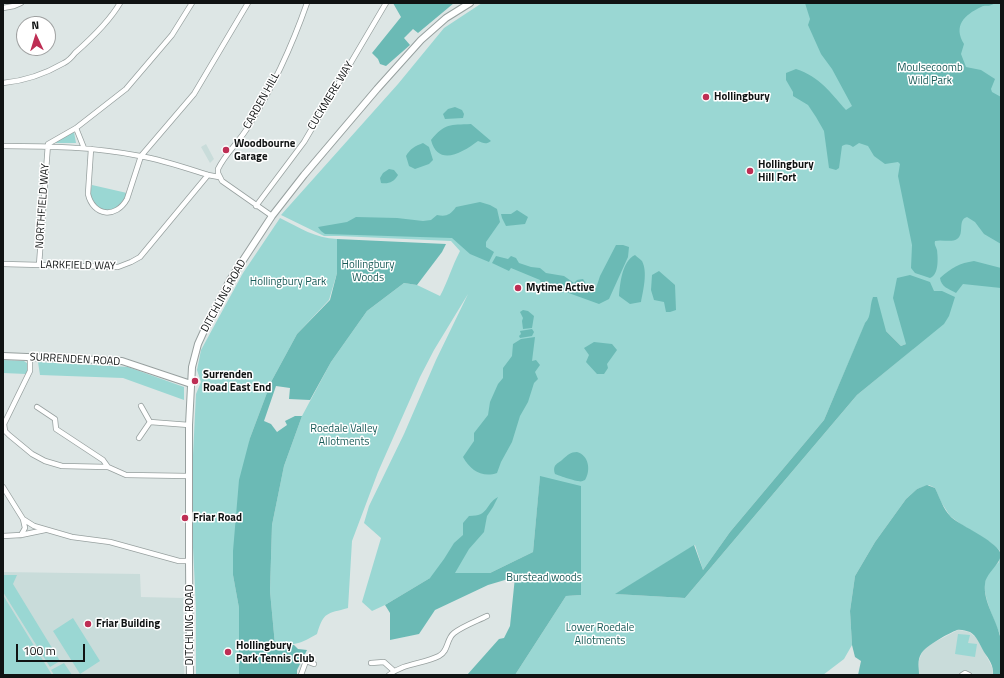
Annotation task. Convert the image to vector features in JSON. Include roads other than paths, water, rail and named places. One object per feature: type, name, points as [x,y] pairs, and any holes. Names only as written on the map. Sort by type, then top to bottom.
[{"type":"street","points":[[3,8],[21,3]]},
{"type":"street","points":[[3,83],[20,81],[65,63],[89,41],[115,12],[120,3]]},
{"type":"street","points":[[47,146],[50,142],[76,128],[126,89],[172,35],[192,3]]},
{"type":"street","points":[[91,149],[88,194],[89,201],[94,208],[106,212],[119,210],[124,206],[127,199],[141,156],[194,94],[248,3]]},
{"type":"street","name":"CARDEN HILL","points":[[219,177],[219,167],[247,128],[270,88],[290,46],[307,3]]},
{"type":"street","name":"CUCKMERE WAY","points":[[256,206],[304,142],[386,3]]},
{"type":"street","name":"DITCHLING ROAD","points":[[190,675],[189,425],[192,367],[198,344],[230,280],[272,216],[304,175],[421,40],[446,18],[470,3]]},
{"type":"street","points":[[76,128],[84,148]]},
{"type":"street","points":[[3,146],[84,148],[141,156],[166,162],[219,177],[222,181],[272,216]]},
{"type":"street","name":"NORTHFIELD WAY","points":[[39,266],[47,146]]},
{"type":"street","name":"LARKFIELD WAY","points":[[3,264],[118,267],[131,262],[140,257],[148,248],[208,175]]},
{"type":"street","name":"SURRENDEN ROAD","points":[[3,356],[122,361],[191,384]]},
{"type":"street","points":[[30,358],[30,371],[4,424],[5,430],[9,436],[32,454],[45,461],[62,466],[108,467],[126,475],[189,476]]},
{"type":"street","points":[[141,406],[150,422]]},
{"type":"street","points":[[37,407],[55,419],[56,429],[103,460],[108,467]]},
{"type":"street","points":[[150,422],[189,425]]},
{"type":"street","points":[[139,438],[150,422]]},
{"type":"street","points":[[3,487],[23,519],[25,528],[21,535]]},
{"type":"street","points":[[23,519],[34,526],[72,537],[110,542],[179,561],[189,561]]},
{"type":"street","points":[[3,536],[21,535],[45,530]]},
{"type":"street","points":[[389,675],[410,664],[440,656],[444,652],[454,633],[487,616]]},
{"type":"street","points":[[301,675],[306,661],[314,664]]},
{"type":"street","points":[[370,664],[384,662],[394,672]]},
{"type":"street","points":[[962,675],[965,673],[969,675]]},
{"type":"place","name":"Hollingbury","points":[[706,97]]},
{"type":"place","name":"Woodbourne Garage","points":[[226,150]]},
{"type":"place","name":"Hollingbury Hill Fort","points":[[750,171]]},
{"type":"place","name":"Mytime Active","points":[[518,288]]},
{"type":"place","name":"Surrenden Road East End","points":[[195,381]]},
{"type":"place","name":"Friar Road","points":[[185,518]]},
{"type":"place","name":"Friar Building","points":[[88,624]]},
{"type":"place","name":"Hollingbury Park Tennis Club","points":[[228,652]]},
{"type":"park label","name":"Moulsecoomb Wild Park","points":[[930,74]]},
{"type":"park label","name":"Hollingbury Woods","points":[[368,271]]},
{"type":"park label","name":"Hollingbury Park","points":[[288,282]]},
{"type":"park label","name":"Roedale Valley Allotments","points":[[344,435]]},
{"type":"park label","name":"Burstead woods","points":[[544,578]]},
{"type":"park label","name":"Lower Roedale Allotments","points":[[600,634]]}]
